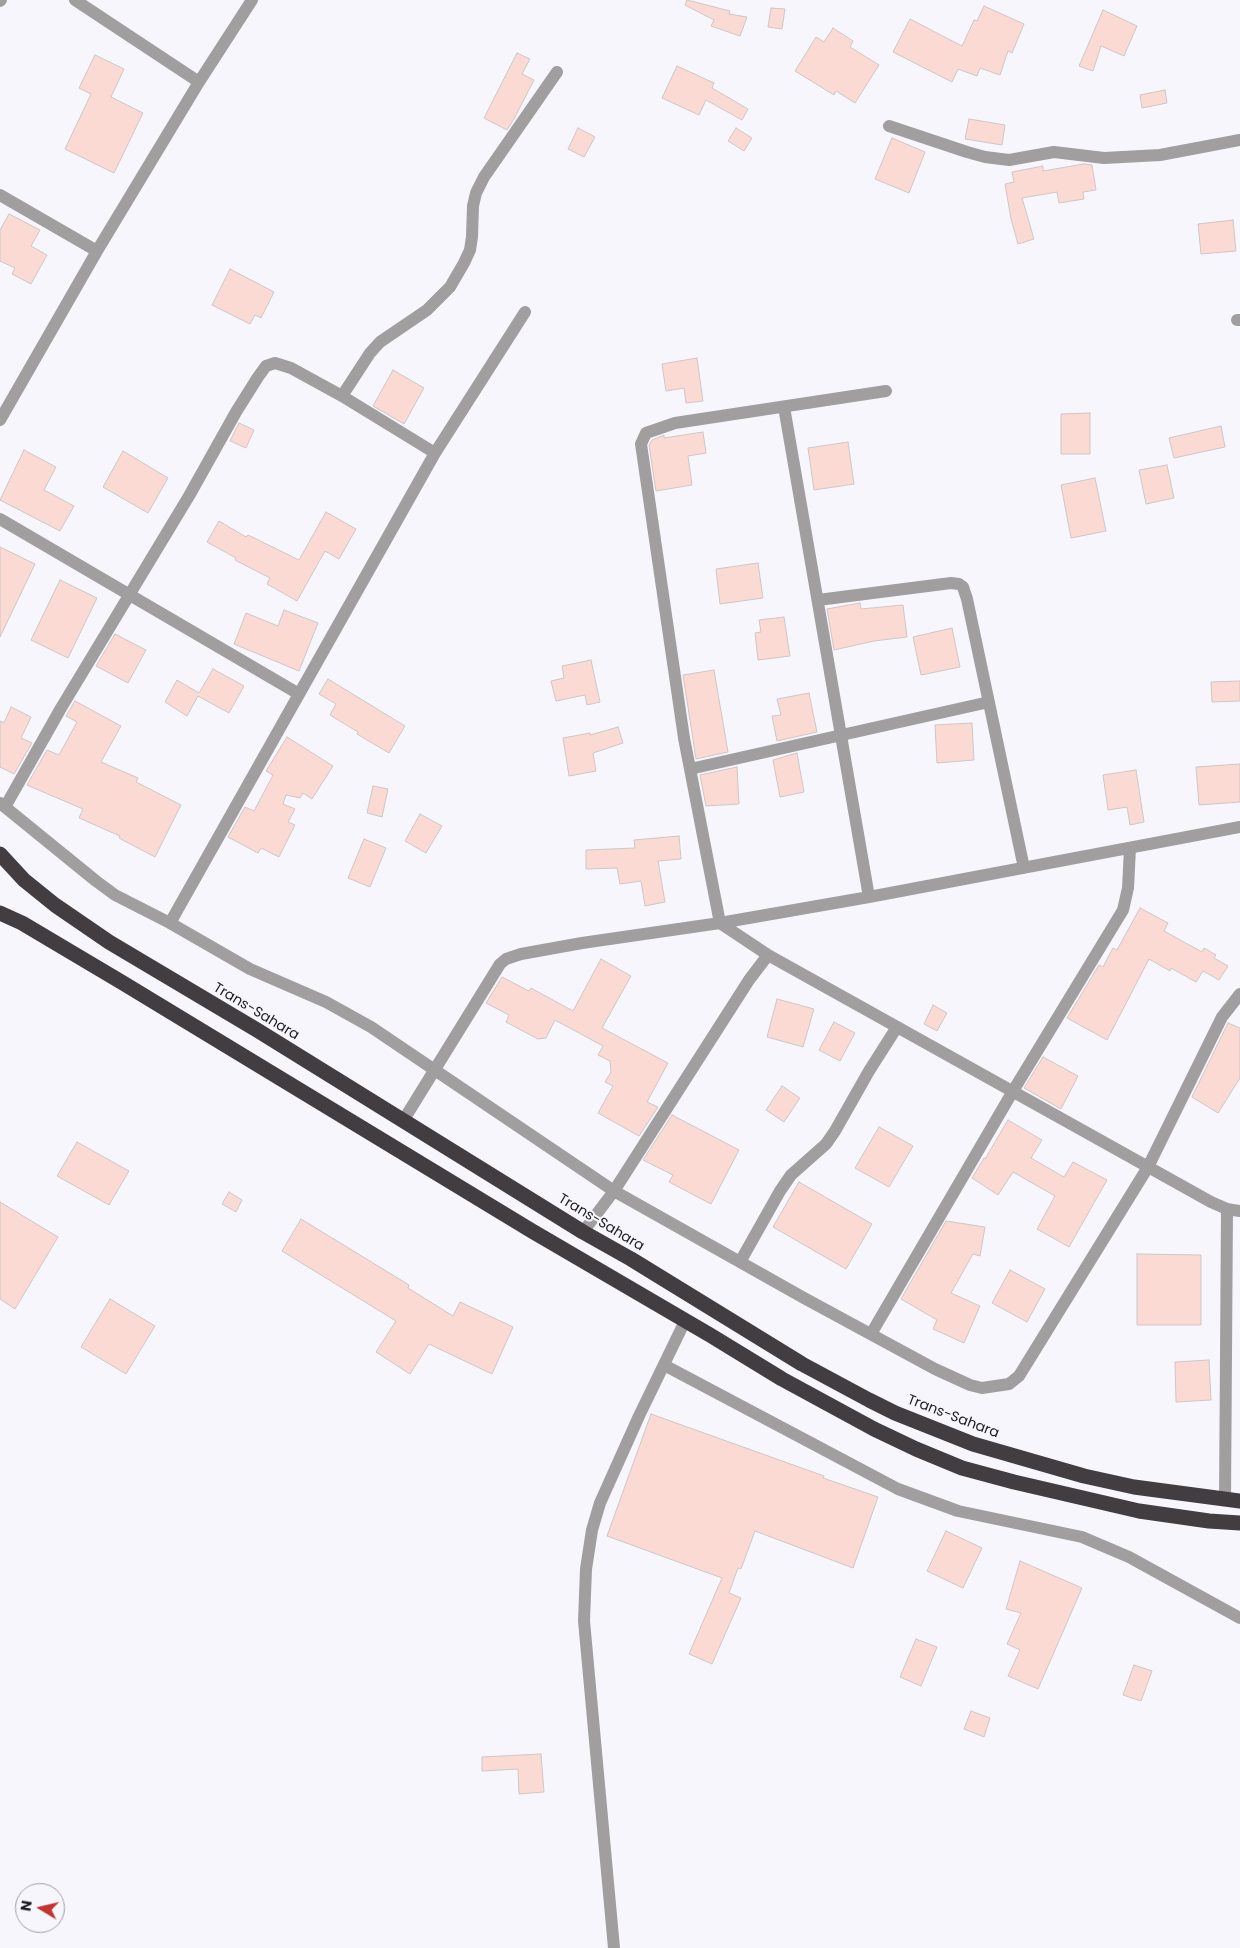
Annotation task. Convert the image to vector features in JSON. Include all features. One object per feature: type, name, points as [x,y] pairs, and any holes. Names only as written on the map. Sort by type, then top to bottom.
[{"type":"highway","name":"Trans-Sahara","points":[[0,854],[24,880],[109,942],[257,1030],[582,1232],[631,1259],[802,1364],[869,1400],[973,1444],[1084,1476],[1134,1487],[1233,1501]]},
{"type":"highway","points":[[0,913],[22,923],[85,960],[532,1231],[710,1334],[782,1379],[874,1429],[962,1468],[1022,1484],[1139,1511],[1209,1521],[1240,1523]]},
{"type":"street","points":[[75,0],[199,82]]},
{"type":"street","points":[[0,420],[97,251],[199,82],[252,0]]},
{"type":"street","points":[[342,396],[370,353],[380,342],[427,310],[450,287],[470,250],[473,206],[476,193],[484,177],[557,72]]},
{"type":"street","points":[[889,126],[984,157],[1009,160],[1054,152],[1104,158],[1160,155],[1240,140]]},
{"type":"street","points":[[0,195],[97,251]]},
{"type":"street","points":[[170,923],[435,453],[525,312]]},
{"type":"street","points":[[435,453],[342,396],[281,364],[266,366],[236,412],[189,496],[3,805],[115,895],[170,923],[250,969],[326,1002],[371,1027],[614,1191],[935,1369],[970,1386],[982,1388],[1009,1384],[1019,1376],[1148,1167],[1218,1025],[1240,994]]},
{"type":"street","points":[[886,391],[675,423],[646,433],[642,441],[641,448],[668,636],[690,769],[720,923],[768,955],[1012,1092],[1212,1202],[1234,1210],[1233,1501]]},
{"type":"street","points":[[784,407],[869,897]]},
{"type":"street","points":[[0,519],[299,694]]},
{"type":"street","points":[[818,600],[951,583],[959,584],[963,587],[968,599],[1024,868]]},
{"type":"street","points":[[690,769],[989,702]]},
{"type":"street","points":[[403,1121],[500,964],[506,959],[521,954],[582,943],[720,923],[869,897],[1240,827]]},
{"type":"street","points":[[871,1334],[1012,1092],[1123,910],[1128,888],[1130,848]]},
{"type":"street","points":[[582,1232],[614,1191],[749,980],[768,955]]},
{"type":"street","points":[[740,1262],[780,1191],[796,1169],[831,1138],[897,1027]]},
{"type":"street","points":[[614,1948],[585,1628],[586,1569],[592,1530],[600,1503],[685,1321]]},
{"type":"street","points":[[664,1365],[898,1489],[958,1511],[1082,1537],[1128,1557],[1240,1618]]},
{"type":"building","points":[[687,0],[730,11],[729,14],[747,17],[740,36],[711,26],[714,20],[685,5]]},
{"type":"building","points":[[984,6],[1024,24],[1012,53],[1008,51],[1000,75],[980,68],[977,76],[958,69],[952,82],[893,52],[910,19],[962,46],[974,20],[977,21]]},
{"type":"building","points":[[771,8],[785,9],[782,29],[768,27]]},
{"type":"building","points":[[1103,10],[1137,26],[1124,56],[1101,46],[1093,71],[1079,66]]},
{"type":"building","points":[[833,28],[853,41],[850,47],[879,65],[855,103],[836,91],[834,95],[795,71],[816,37],[824,42]]},
{"type":"building","points":[[517,53],[530,59],[522,74],[534,80],[507,130],[484,118]]},
{"type":"building","points":[[95,55],[124,69],[111,97],[143,113],[114,173],[65,149],[91,94],[79,88]]},
{"type":"building","points":[[677,66],[714,83],[712,88],[748,109],[742,120],[706,100],[699,115],[662,98]]},
{"type":"building","points":[[1165,90],[1167,103],[1142,108],[1140,95]]},
{"type":"building","points":[[969,119],[1005,125],[1002,145],[965,139]]},
{"type":"building","points":[[578,128],[595,137],[584,157],[568,149]]},
{"type":"building","points":[[736,128],[752,138],[744,151],[728,141]]},
{"type":"building","points":[[892,138],[925,152],[909,193],[875,179]]},
{"type":"building","points":[[1084,164],[1092,165],[1096,190],[1083,192],[1084,199],[1059,203],[1057,192],[1022,198],[1034,239],[1018,244],[1011,219],[1005,184],[1014,182],[1012,172],[1043,166],[1043,171]]},
{"type":"building","points":[[9,214],[40,230],[31,246],[47,255],[31,284],[12,274],[15,268],[0,261],[0,230]]},
{"type":"building","points":[[1233,220],[1236,251],[1201,254],[1198,224]]},
{"type":"building","points":[[230,269],[274,292],[261,318],[255,315],[250,324],[212,305]]},
{"type":"building","points":[[697,358],[703,401],[686,403],[684,388],[666,391],[662,364]]},
{"type":"building","points":[[393,370],[424,388],[404,424],[373,406]]},
{"type":"building","points":[[1090,413],[1090,454],[1061,454],[1061,414]]},
{"type":"building","points":[[239,423],[254,430],[246,448],[230,441]]},
{"type":"building","points":[[1221,426],[1225,447],[1174,458],[1169,438]]},
{"type":"building","points":[[703,432],[706,453],[688,456],[692,485],[656,491],[649,445],[652,440],[664,435],[664,438]]},
{"type":"building","points":[[848,442],[854,484],[814,490],[808,448]]},
{"type":"building","points":[[24,450],[56,467],[44,490],[74,506],[60,531],[0,500]]},
{"type":"building","points":[[123,451],[168,478],[148,513],[103,487]]},
{"type":"building","points":[[1167,465],[1174,498],[1146,504],[1139,470]]},
{"type":"building","points":[[1095,478],[1106,531],[1071,538],[1061,485]]},
{"type":"building","points":[[326,512],[356,529],[339,559],[325,551],[297,601],[267,584],[270,578],[235,560],[236,558],[207,542],[219,521],[246,537],[248,535],[299,560]]},
{"type":"building","points":[[0,547],[35,564],[0,637]]},
{"type":"building","points":[[758,563],[763,598],[720,604],[716,569]]},
{"type":"building","points":[[60,580],[97,598],[68,658],[31,640]]},
{"type":"building","points":[[860,603],[861,609],[903,605],[907,637],[874,641],[834,650],[827,609]]},
{"type":"building","points":[[284,610],[318,623],[299,671],[234,644],[246,613],[278,626]]},
{"type":"building","points":[[784,617],[790,656],[758,660],[755,633],[761,632],[759,620]]},
{"type":"building","points":[[952,628],[960,667],[921,675],[913,637]]},
{"type":"building","points":[[115,634],[146,650],[128,683],[96,666]]},
{"type":"building","points":[[591,660],[600,702],[587,705],[585,695],[556,701],[551,681],[564,678],[562,666]]},
{"type":"building","points":[[213,669],[244,686],[229,713],[198,696],[187,716],[165,702],[177,680],[199,693]]},
{"type":"building","points":[[714,670],[728,752],[696,759],[683,675]]},
{"type":"building","points":[[328,679],[405,726],[389,753],[330,715],[336,704],[319,694]]},
{"type":"building","points":[[1240,681],[1240,701],[1212,702],[1211,682]]},
{"type":"building","points":[[809,693],[817,732],[777,741],[772,716],[781,715],[777,699]]},
{"type":"building","points":[[75,701],[121,726],[101,762],[138,778],[136,782],[181,805],[155,857],[119,838],[120,836],[79,818],[83,809],[27,785],[47,750],[59,755],[77,722],[66,716]]},
{"type":"building","points":[[11,707],[31,717],[21,738],[32,743],[14,774],[0,767],[0,721],[4,723]]},
{"type":"building","points":[[972,723],[974,760],[937,763],[935,725]]},
{"type":"building","points":[[618,727],[623,743],[593,753],[596,771],[569,776],[563,738],[590,733],[590,735]]},
{"type":"building","points":[[287,737],[333,766],[312,799],[303,793],[300,798],[286,795],[283,804],[295,809],[288,822],[295,825],[279,857],[261,848],[258,853],[228,837],[245,807],[254,811],[273,775],[266,771]]},
{"type":"building","points":[[797,753],[804,792],[780,797],[773,760]]},
{"type":"building","points":[[1240,764],[1240,802],[1199,805],[1196,767]]},
{"type":"building","points":[[737,767],[739,804],[706,806],[700,775]]},
{"type":"building","points":[[1136,770],[1144,822],[1130,825],[1127,807],[1108,810],[1103,775]]},
{"type":"building","points":[[373,786],[388,789],[382,817],[367,813]]},
{"type":"building","points":[[420,814],[442,826],[426,853],[405,841]]},
{"type":"building","points":[[679,836],[681,859],[658,861],[665,902],[645,906],[641,881],[620,884],[617,868],[586,869],[586,850],[635,848],[634,840]]},
{"type":"building","points":[[364,839],[386,848],[370,887],[348,878]]},
{"type":"building","points":[[1140,908],[1168,923],[1164,931],[1202,952],[1204,948],[1216,955],[1214,958],[1228,966],[1219,980],[1203,971],[1196,982],[1171,968],[1170,971],[1149,959],[1107,1040],[1067,1018],[1099,965],[1103,967],[1113,948],[1117,950]]},
{"type":"building","points":[[601,959],[631,976],[602,1028],[668,1063],[647,1102],[658,1107],[639,1136],[598,1113],[613,1086],[605,1082],[611,1072],[610,1061],[598,1055],[603,1046],[555,1020],[546,1038],[538,1039],[506,1022],[509,1015],[486,1003],[502,977],[529,991],[531,988],[573,1011]]},
{"type":"building","points":[[777,999],[814,1009],[803,1047],[767,1037]]},
{"type":"building","points":[[933,1005],[947,1013],[937,1031],[924,1024]]},
{"type":"building","points":[[834,1022],[855,1033],[840,1061],[819,1050]]},
{"type":"building","points":[[1228,1023],[1240,1028],[1240,1078],[1218,1113],[1192,1097]]},
{"type":"building","points":[[1043,1057],[1078,1076],[1061,1109],[1024,1088]]},
{"type":"building","points":[[782,1086],[800,1098],[784,1122],[766,1110]]},
{"type":"building","points":[[672,1115],[739,1150],[711,1204],[669,1182],[673,1175],[643,1160]]},
{"type":"building","points":[[1008,1120],[1042,1140],[1031,1158],[1064,1177],[1073,1162],[1107,1180],[1069,1247],[1037,1229],[1055,1196],[1013,1172],[998,1195],[972,1178]]},
{"type":"building","points":[[879,1127],[913,1146],[889,1187],[855,1168]]},
{"type":"building","points":[[77,1142],[129,1171],[109,1205],[57,1176]]},
{"type":"building","points":[[799,1182],[872,1224],[846,1269],[773,1227]]},
{"type":"building","points":[[229,1192],[242,1200],[236,1212],[222,1204]]},
{"type":"building","points":[[0,1202],[58,1237],[15,1309],[0,1299]]},
{"type":"building","points":[[301,1219],[409,1285],[408,1288],[453,1316],[460,1302],[513,1327],[492,1374],[429,1344],[410,1374],[376,1352],[396,1321],[282,1251]]},
{"type":"building","points":[[946,1221],[985,1227],[980,1256],[973,1254],[951,1293],[980,1306],[964,1343],[933,1329],[937,1320],[901,1299]]},
{"type":"building","points":[[1137,1254],[1201,1255],[1201,1325],[1137,1325]]},
{"type":"building","points":[[1010,1270],[1045,1289],[1027,1322],[992,1303]]},
{"type":"building","points":[[110,1299],[155,1326],[126,1374],[81,1347]]},
{"type":"building","points":[[1209,1360],[1211,1400],[1176,1402],[1175,1362]]},
{"type":"building","points":[[651,1414],[878,1497],[853,1568],[755,1531],[741,1569],[738,1568],[729,1593],[741,1598],[712,1664],[689,1654],[722,1578],[607,1536]]},
{"type":"building","points":[[946,1531],[982,1548],[963,1588],[927,1571]]},
{"type":"building","points":[[1020,1561],[1082,1588],[1038,1689],[1008,1676],[1020,1650],[1007,1644],[1021,1613],[1006,1609]]},
{"type":"building","points":[[916,1639],[937,1647],[921,1686],[900,1677]]},
{"type":"building","points":[[1134,1665],[1152,1671],[1141,1701],[1123,1695]]},
{"type":"building","points":[[971,1711],[990,1718],[984,1737],[964,1729]]},
{"type":"building","points":[[541,1754],[544,1792],[519,1794],[518,1769],[482,1771],[482,1757]]}]
